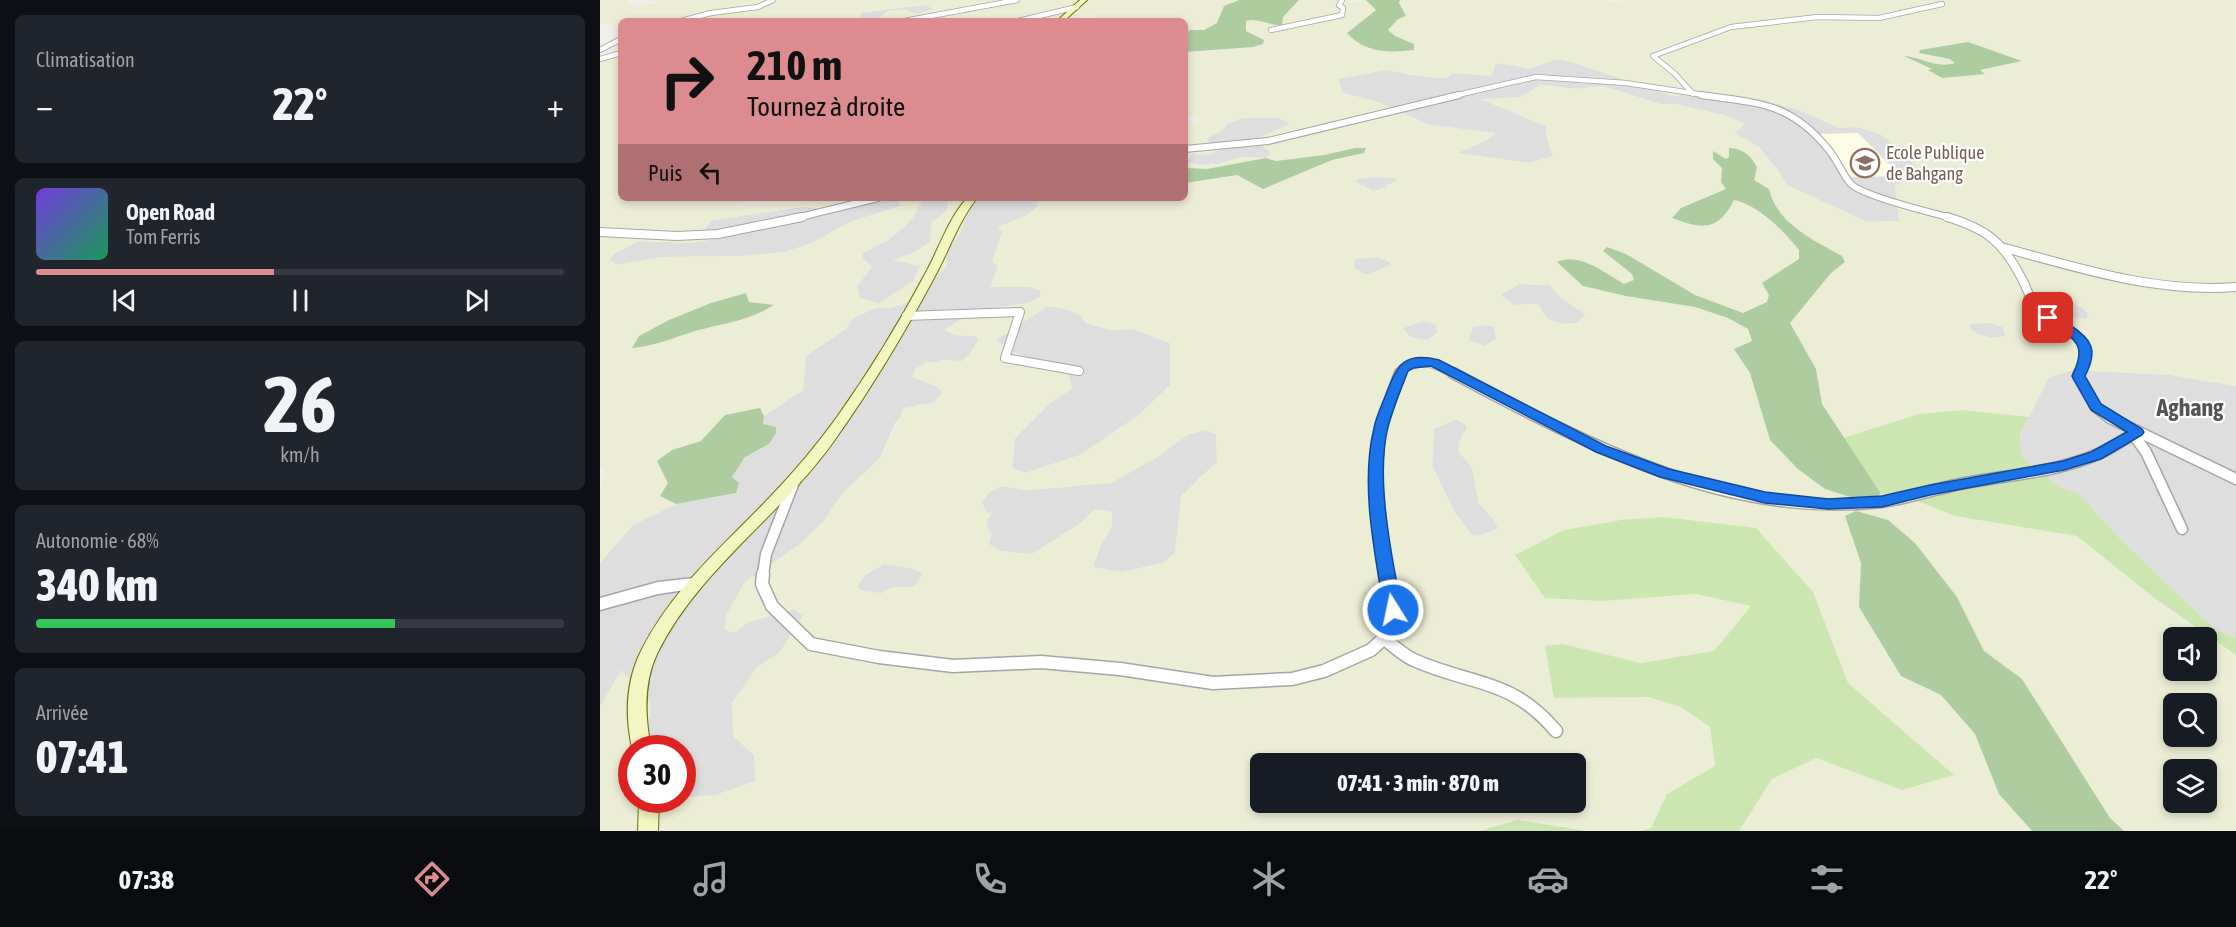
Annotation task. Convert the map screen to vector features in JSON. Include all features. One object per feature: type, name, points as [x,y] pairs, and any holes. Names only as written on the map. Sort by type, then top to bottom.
[{"type":"main road","points":[[1064,18],[1084,0]]},
{"type":"main road","points":[[639,735],[636,691],[648,655],[694,584],[794,481],[848,413],[935,267],[956,222],[970,201]]},
{"type":"main road","points":[[648,831],[649,813]]},
{"type":"street","points":[[691,18],[711,12],[758,7],[773,0]]},
{"type":"street","points":[[920,18],[1017,0]]},
{"type":"street","points":[[1271,30],[1304,21],[1342,15],[1343,8],[1339,5],[1342,0]]},
{"type":"street","points":[[1692,94],[1689,87],[1652,57],[1731,27],[1818,17],[1879,18],[1942,4]]},
{"type":"street","points":[[1031,18],[1077,7]]},
{"type":"street","points":[[600,50],[618,41]]},
{"type":"street","points":[[600,59],[618,54]]},
{"type":"street","points":[[1188,148],[1268,141],[1327,125],[1536,77],[1626,83],[1768,105],[1789,113],[1811,129],[1830,151],[1852,185],[1883,198],[1971,224],[1996,239],[2005,248],[2036,306],[2048,318],[2078,336],[2086,347],[2086,361],[2078,376],[2096,407],[2135,433],[2236,479]]},
{"type":"street","points":[[600,232],[677,236],[718,234],[773,224],[866,201]]},
{"type":"street","points":[[2005,248],[2074,267],[2161,286],[2190,289],[2236,287]]},
{"type":"street","points":[[906,316],[1020,312],[1005,358],[1079,371]]},
{"type":"street","points":[[794,481],[766,554],[762,584],[772,606],[811,644],[879,657],[953,666],[1041,662],[1120,669],[1213,683],[1292,679],[1354,658],[1371,650],[1384,638],[1393,610],[1383,556],[1376,479],[1380,429],[1402,369],[1416,362],[1434,363],[1601,449],[1647,468],[1701,484],[1765,498],[1828,504],[1882,502],[1930,490],[2064,465],[2096,455],[2135,433]]},
{"type":"street","points":[[2135,433],[2182,529]]},
{"type":"street","points":[[600,604],[646,589],[674,584],[694,584]]},
{"type":"street","points":[[1384,638],[1412,659],[1493,683],[1520,697],[1546,717],[1556,731]]},
{"type":"shaded area","points":[[600,0],[627,0],[633,6],[660,3],[647,0],[1239,0],[1233,1],[1220,13],[1218,23],[1204,30],[1188,31],[1188,18],[1096,18],[1094,14],[1085,14],[1077,16],[1078,18],[878,18],[894,10],[903,9],[916,14],[933,9],[926,5],[859,12],[862,16],[860,18],[618,18],[618,28],[613,30],[607,23],[600,25]]},
{"type":"shaded area","points":[[1299,0],[1347,0],[1351,3],[1366,0],[1376,10],[1351,28],[1369,50],[1406,51],[1414,50],[1414,44],[1395,36],[1388,30],[1404,9],[1399,3],[1400,0],[1600,0],[1609,2],[1624,1],[1622,0],[2236,0],[2236,386],[2170,375],[2074,370],[2049,377],[2029,417],[1963,410],[1919,414],[1843,438],[1822,404],[1816,369],[1790,323],[1831,273],[1845,263],[1842,256],[1802,233],[1785,219],[1772,203],[1769,189],[1754,180],[1729,157],[1726,159],[1713,151],[1713,159],[1722,168],[1727,189],[1681,208],[1731,207],[1733,200],[1747,202],[1790,238],[1800,250],[1799,259],[1769,295],[1767,302],[1743,313],[1695,295],[1626,254],[1607,247],[1604,251],[1632,274],[1634,280],[1624,284],[1557,262],[1583,286],[1626,296],[1695,307],[1728,318],[1748,329],[1752,341],[1734,349],[1750,373],[1770,440],[1863,501],[1881,494],[1905,496],[1955,516],[2077,536],[2153,597],[2196,627],[2163,627],[2163,681],[2217,681],[2217,642],[2236,655],[2236,831],[2124,831],[2110,819],[2022,679],[1984,651],[1957,597],[1915,543],[1888,520],[1845,516],[1861,563],[1859,607],[1900,676],[1941,695],[1976,734],[1999,794],[2032,831],[1739,831],[1772,779],[1816,758],[1902,790],[1954,775],[1848,683],[1813,592],[1756,528],[1602,601],[1696,594],[1751,606],[1714,651],[1641,663],[1563,644],[1554,698],[1648,697],[1681,707],[1710,727],[1715,766],[1668,794],[1651,828],[1641,831],[1587,831],[1517,820],[1479,831],[600,831],[600,707],[621,670],[651,703],[647,735],[618,735],[618,813],[696,813],[696,798],[716,795],[755,781],[754,755],[733,736],[732,703],[756,668],[780,652],[803,616],[794,609],[749,622],[734,633],[724,629],[727,613],[745,582],[799,545],[824,521],[842,494],[880,458],[904,408],[934,403],[943,393],[936,386],[912,377],[915,369],[927,362],[962,361],[969,355],[979,339],[976,336],[954,335],[944,330],[969,314],[1029,303],[1040,297],[1041,291],[1031,287],[990,287],[998,266],[992,262],[1002,231],[998,227],[1027,215],[1037,207],[1037,201],[1188,201],[1188,183],[1237,175],[1263,189],[1332,160],[1352,157],[1355,148],[1324,155],[1276,161],[1266,159],[1207,169],[1188,168],[1188,163],[1202,165],[1217,164],[1242,157],[1266,158],[1271,153],[1263,146],[1255,146],[1258,138],[1291,124],[1279,118],[1243,118],[1227,123],[1225,128],[1207,139],[1218,150],[1209,155],[1193,153],[1188,158],[1188,127],[1201,121],[1188,116],[1188,52],[1253,47],[1263,44],[1264,40],[1246,31],[1245,21],[1283,17]],"holes":[[[1968,42],[2021,61],[1979,71],[1983,74],[1942,78],[1929,70],[1933,69],[1906,56],[1929,63],[1949,65],[1956,63],[1950,59],[1919,54],[1919,51]],[[1556,59],[1572,62],[1673,96],[1707,92],[1763,100],[1799,110],[1839,128],[1856,127],[1880,134],[1904,151],[1919,171],[1895,186],[1899,221],[1867,222],[1787,185],[1759,147],[1735,133],[1745,124],[1725,115],[1675,104],[1660,104],[1603,86],[1576,89],[1541,85],[1520,97],[1480,99],[1546,126],[1547,139],[1553,156],[1529,163],[1458,153],[1485,141],[1496,133],[1430,125],[1378,102],[1343,93],[1338,79],[1386,70],[1435,78],[1446,78],[1453,73],[1491,76],[1496,63],[1529,69]],[[1396,178],[1396,181],[1385,188],[1373,191],[1365,189],[1365,185],[1358,185],[1355,182],[1357,179]],[[1377,257],[1390,262],[1390,265],[1366,275],[1354,268],[1355,259]],[[1519,284],[1550,285],[1560,297],[1585,314],[1578,323],[1562,324],[1547,319],[1538,304],[1515,305],[1501,295]],[[2052,302],[2072,303],[2084,309],[2089,315],[2086,319],[2068,317],[2049,306]],[[1048,306],[1065,309],[1080,315],[1086,323],[1110,330],[1133,329],[1170,343],[1170,385],[1139,415],[1080,455],[1025,473],[1012,468],[1015,438],[1050,403],[1072,389],[1068,371],[1012,352],[996,340]],[[1422,321],[1436,324],[1437,333],[1427,340],[1410,337],[1403,328]],[[1990,323],[2003,327],[2005,336],[1991,338],[1979,335],[1970,328],[1970,324]],[[1494,326],[1496,339],[1486,346],[1468,340],[1473,327]],[[1456,419],[1466,425],[1467,429],[1459,442],[1459,452],[1472,468],[1479,504],[1495,521],[1498,529],[1478,536],[1472,535],[1455,513],[1432,465],[1434,429]],[[1206,430],[1216,434],[1217,462],[1181,496],[1175,553],[1163,563],[1121,572],[1093,567],[1101,545],[1112,526],[1112,512],[1095,509],[1081,523],[1032,554],[1000,551],[989,544],[992,534],[985,522],[993,513],[986,512],[982,502],[990,492],[1002,486],[1025,490],[1111,483],[1156,458],[1189,434]],[[884,564],[915,569],[923,573],[921,579],[912,587],[893,587],[882,593],[863,591],[857,587],[865,575]]]},
{"type":"shaded area","points":[[927,5],[933,9],[916,14],[906,11],[878,18],[856,18],[857,13]]},
{"type":"shaded area","points":[[618,52],[618,201],[738,201],[736,206],[868,201],[822,208],[801,207],[712,220],[704,230],[716,238],[691,243],[639,241],[609,259],[617,265],[663,257],[744,256],[785,252],[812,243],[850,222],[900,207],[899,201],[922,201],[905,227],[888,240],[863,253],[863,259],[872,267],[857,286],[860,298],[878,304],[913,281],[920,266],[893,260],[915,252],[930,242],[932,222],[946,212],[948,201],[973,201],[960,233],[947,251],[947,266],[929,284],[921,299],[890,308],[876,308],[853,318],[847,328],[806,356],[803,390],[764,416],[760,408],[725,415],[701,441],[672,450],[658,461],[668,483],[660,496],[676,504],[633,525],[600,563],[600,488],[605,474],[602,468],[600,469],[600,56]],"holes":[[[746,293],[757,315],[633,347],[639,336],[669,320],[711,303]]]},
{"type":"shaded area","points":[[1556,59],[1572,62],[1673,96],[1707,92],[1763,100],[1799,110],[1839,128],[1856,127],[1880,134],[1904,151],[1919,171],[1900,221],[1867,222],[1787,185],[1759,147],[1734,133],[1745,124],[1675,104],[1660,104],[1603,86],[1576,89],[1541,85],[1520,97],[1482,99],[1546,126],[1547,139],[1553,156],[1529,163],[1457,153],[1485,141],[1495,133],[1430,125],[1378,102],[1343,93],[1338,78],[1386,70],[1446,78],[1453,73],[1492,75],[1496,63],[1529,69]]},
{"type":"shaded area","points":[[1243,118],[1279,118],[1291,123],[1277,131],[1263,146],[1271,153],[1266,158],[1242,157],[1217,164],[1202,165],[1188,163],[1188,159],[1193,153],[1209,155],[1218,150],[1206,139],[1225,128],[1227,124]]},
{"type":"shaded area","name":"Ecole Publique de Bahgang","points":[[1858,133],[1901,176],[1850,177],[1836,154],[1818,134]]},
{"type":"shaded area","points":[[1396,178],[1397,181],[1385,188],[1373,191],[1355,182],[1357,179]]},
{"type":"shaded area","points":[[868,201],[899,201],[900,206],[850,222],[812,243],[785,252],[744,256],[662,257],[617,265],[609,260],[614,254],[639,241],[691,243],[715,239],[704,230],[712,220],[801,207],[822,208]]},
{"type":"shaded area","points":[[922,201],[948,201],[946,212],[932,222],[930,242],[915,252],[894,260],[921,266],[913,281],[878,304],[860,298],[857,286],[872,267],[863,259],[863,253],[888,240],[914,216]]},
{"type":"shaded area","points":[[973,201],[1037,201],[1037,207],[1027,215],[998,227],[1002,231],[998,266],[991,286],[1031,287],[1041,291],[1040,297],[1029,303],[991,308],[954,335],[976,336],[979,339],[969,355],[962,361],[941,360],[937,386],[943,392],[934,403],[916,405],[895,423],[880,458],[842,494],[824,521],[799,545],[745,582],[738,595],[749,622],[795,609],[803,616],[780,652],[756,668],[733,736],[754,755],[756,781],[716,795],[696,797],[696,735],[646,735],[621,671],[600,707],[600,563],[633,525],[676,504],[736,493],[732,477],[745,457],[769,444],[763,424],[764,416],[803,390],[806,356],[847,328],[853,318],[876,308],[890,308],[947,251],[960,233]]},
{"type":"shaded area","points":[[1377,257],[1390,262],[1390,266],[1365,275],[1354,268],[1354,259]]},
{"type":"shaded area","points":[[1519,284],[1550,285],[1560,297],[1585,314],[1578,323],[1562,324],[1547,319],[1538,304],[1515,305],[1500,295]]},
{"type":"shaded area","points":[[2052,302],[2072,303],[2084,309],[2089,315],[2086,319],[2068,317],[2049,305]]},
{"type":"shaded area","points":[[1047,306],[1065,309],[1080,315],[1087,323],[1110,330],[1133,329],[1170,343],[1170,385],[1139,415],[1080,455],[1025,473],[1012,468],[1015,438],[1050,403],[1072,388],[1038,360],[1012,352],[996,340]]},
{"type":"shaded area","points":[[1422,321],[1436,323],[1437,333],[1427,340],[1410,337],[1403,328]]},
{"type":"shaded area","points":[[1970,323],[1990,323],[2003,327],[2005,336],[1991,338],[1979,335],[1970,328]]},
{"type":"shaded area","points":[[1488,325],[1494,327],[1496,339],[1485,346],[1468,340],[1473,327]]},
{"type":"shaded area","points":[[2074,370],[2170,375],[2236,386],[2236,638],[2213,627],[2121,540],[2080,494],[2056,485],[2022,457],[2020,433],[2049,377]]},
{"type":"shaded area","points":[[1456,419],[1466,425],[1467,429],[1462,435],[1459,452],[1472,468],[1479,504],[1495,521],[1498,529],[1478,536],[1472,535],[1455,513],[1432,465],[1434,429]]},
{"type":"shaded area","points":[[1206,430],[1216,434],[1217,462],[1196,481],[1178,525],[1175,553],[1163,563],[1121,572],[1093,567],[1101,545],[1112,526],[1095,509],[1081,523],[1032,554],[1000,551],[988,544],[986,512],[982,502],[989,492],[1002,486],[1025,490],[1071,487],[1156,458],[1188,434]]},
{"type":"shaded area","points":[[884,564],[906,566],[923,573],[917,585],[912,587],[893,587],[882,593],[874,593],[857,587],[865,575]]},
{"type":"green space","points":[[1239,0],[1299,0],[1283,17],[1282,25],[1254,20],[1246,21],[1246,31],[1264,40],[1263,44],[1253,47],[1188,52],[1188,31],[1204,30],[1217,23],[1224,6]]},
{"type":"green space","points":[[1366,0],[1400,0],[1399,3],[1406,16],[1398,19],[1388,30],[1395,36],[1414,44],[1414,50],[1386,51],[1369,48],[1361,45],[1347,33],[1376,10]]},
{"type":"green space","points":[[1968,42],[2022,61],[1980,70],[1985,74],[1942,78],[1928,70],[1932,69],[1904,56],[1942,65],[1955,63],[1950,59],[1919,53],[1920,50]]},
{"type":"green space","points":[[1355,148],[1366,148],[1364,153],[1332,160],[1263,189],[1237,175],[1188,183],[1188,168],[1207,169],[1266,158],[1276,161],[1324,155]]},
{"type":"green space","points":[[1729,148],[1743,151],[1752,159],[1757,167],[1754,180],[1769,189],[1773,201],[1788,221],[1798,230],[1842,256],[1845,262],[1831,273],[1790,323],[1816,369],[1822,404],[1881,494],[1863,501],[1825,489],[1798,469],[1770,440],[1750,373],[1734,349],[1752,341],[1748,329],[1728,318],[1695,307],[1626,296],[1583,286],[1557,262],[1574,260],[1583,262],[1624,284],[1634,280],[1632,274],[1603,251],[1607,247],[1626,254],[1695,295],[1743,313],[1767,302],[1769,295],[1762,283],[1799,259],[1799,250],[1770,219],[1752,207],[1734,200],[1722,218],[1715,223],[1701,226],[1672,218],[1681,208],[1726,189],[1721,182],[1722,168],[1713,159],[1713,151],[1726,159],[1729,157]]},
{"type":"green space","points":[[746,293],[749,302],[774,305],[745,318],[656,344],[632,348],[639,336],[669,320],[711,303]]},
{"type":"green space","points":[[760,408],[764,416],[763,424],[776,427],[776,433],[769,444],[745,457],[732,477],[739,483],[736,493],[676,504],[660,496],[668,483],[657,461],[672,450],[701,441],[725,415]]},
{"type":"green space","points":[[1963,410],[2029,417],[2020,433],[2022,457],[2056,485],[2080,494],[2121,540],[2213,627],[2196,627],[2153,597],[2077,536],[1955,516],[1905,496],[1881,494],[1843,438],[1919,414]]},
{"type":"green space","points":[[1856,511],[1888,520],[1915,543],[1957,597],[1984,651],[2022,679],[2110,818],[2124,831],[2032,831],[1999,794],[1975,734],[1941,695],[1901,676],[1859,607],[1861,563],[1845,516]]},
{"type":"green space","points":[[1663,517],[1756,528],[1813,592],[1848,683],[1954,775],[1902,790],[1816,758],[1772,779],[1739,831],[1641,831],[1651,828],[1667,794],[1715,766],[1710,727],[1681,707],[1648,697],[1554,698],[1545,646],[1563,644],[1641,663],[1714,651],[1751,606],[1696,594],[1602,601],[1545,598],[1515,555],[1564,530],[1621,520]]},
{"type":"green space","points":[[2217,630],[2236,638],[2236,655],[2217,642]]},
{"type":"green space","points":[[1517,820],[1587,831],[1479,831]]},
{"type":"place","name":"Ecole Publique de Bahgang","points":[[1865,163]]},
{"type":"district","name":"Aghang","points":[[2190,408]]},
{"type":"route","points":[[1393,610],[1383,556],[1376,479],[1380,429],[1402,369],[1409,364],[1426,361],[1434,363],[1601,449],[1647,468],[1701,484],[1765,498],[1828,504],[1882,502],[1930,490],[2064,465],[2096,455],[2137,432],[2110,418],[2096,407],[2078,376],[2086,361],[2086,347],[2078,336],[2048,318]]}]
